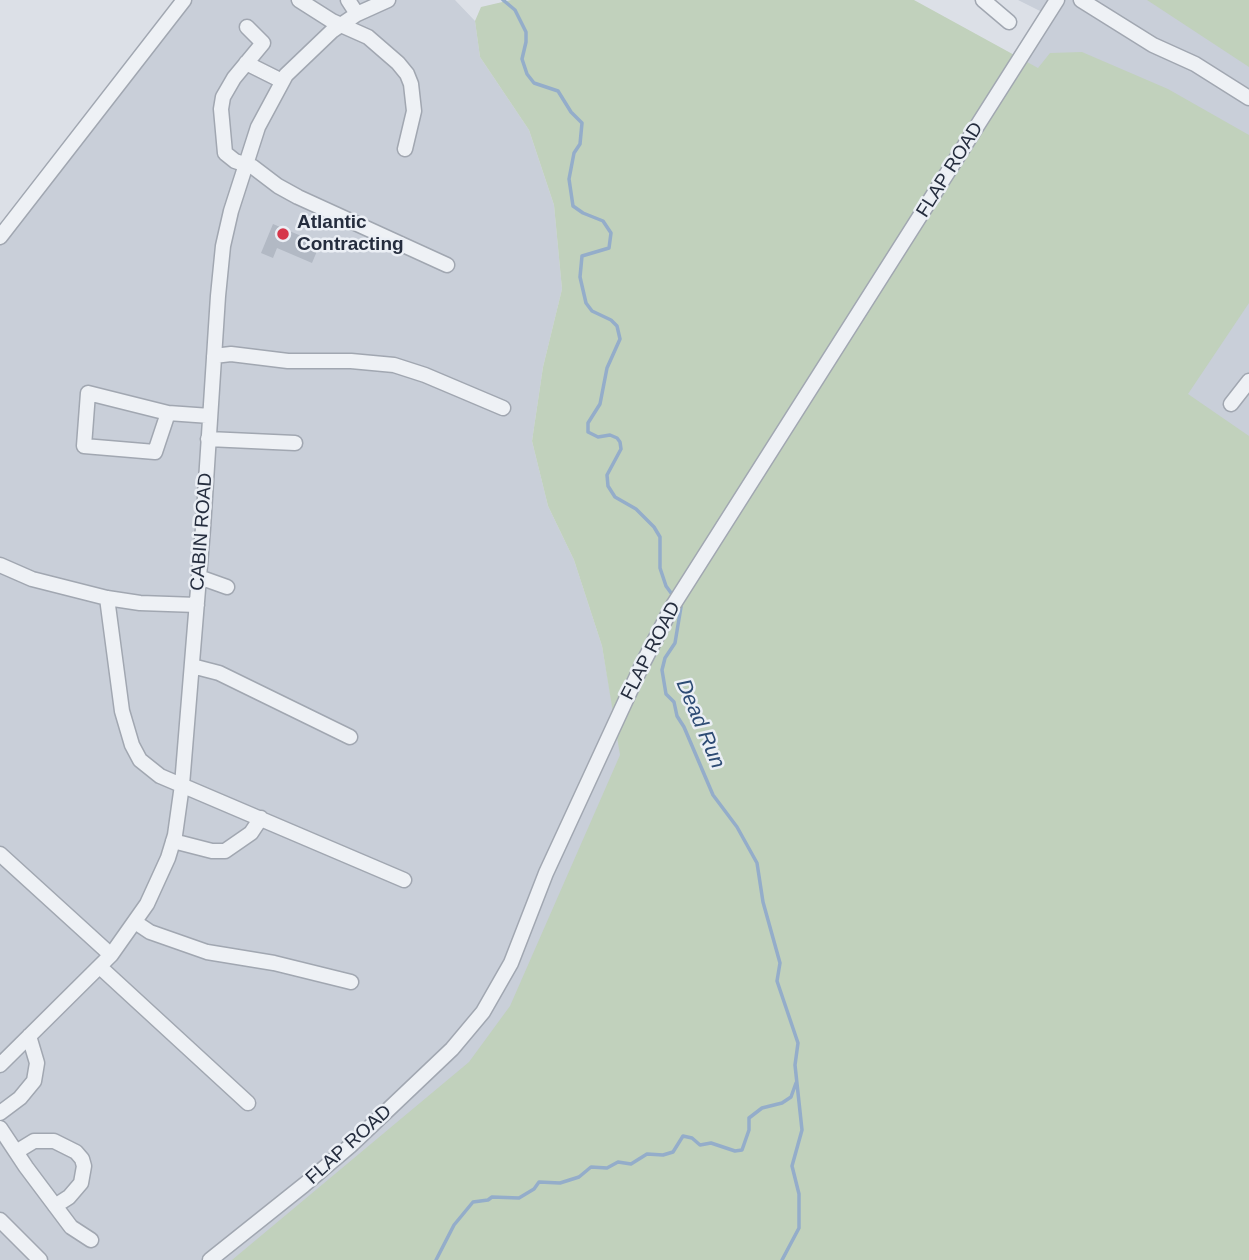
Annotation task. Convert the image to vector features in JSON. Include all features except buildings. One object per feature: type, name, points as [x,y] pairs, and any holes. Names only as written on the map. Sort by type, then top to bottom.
[{"type":"lane","points":[[0,237],[184,0]]},
{"type":"lane","points":[[299,0],[368,37],[407,74],[414,111],[405,149]]},
{"type":"lane","points":[[348,0],[357,14]]},
{"type":"lane","name":"CABIN ROAD","points":[[0,1065],[7,1049],[29,1036],[111,955],[158,883],[173,841],[182,785],[223,246],[258,127],[282,81],[312,48],[342,25],[357,14],[388,0]]},
{"type":"lane","points":[[983,0],[1009,22]]},
{"type":"lane","name":"FLAP ROAD","points":[[210,1260],[350,1146],[452,1049],[483,1013],[511,963],[546,873],[671,607],[1057,0]]},
{"type":"lane","points":[[1081,0],[1153,45],[1195,64],[1249,98]]},
{"type":"lane","points":[[247,27],[264,43],[228,86],[221,109],[225,153],[298,197],[447,265]]},
{"type":"lane","points":[[246,63],[282,81]]},
{"type":"lane","points":[[214,356],[231,354],[288,361],[384,363],[418,372],[503,408]]},
{"type":"lane","points":[[1231,404],[1249,381]]},
{"type":"lane","points":[[168,413],[155,452],[83,446],[88,393],[168,413],[210,416]]},
{"type":"lane","points":[[208,439],[295,443]]},
{"type":"lane","points":[[0,565],[32,579],[107,598],[150,604],[197,606]]},
{"type":"lane","points":[[199,577],[227,587]]},
{"type":"lane","points":[[107,598],[122,711],[132,745],[140,760],[160,776],[404,880]]},
{"type":"lane","points":[[192,666],[219,674],[350,737]]},
{"type":"lane","points":[[173,841],[212,851],[225,851],[239,844],[251,833],[261,818]]},
{"type":"lane","points":[[0,854],[111,955]]},
{"type":"lane","points":[[135,922],[159,936],[206,952],[274,963],[351,982]]},
{"type":"lane","points":[[100,967],[248,1103]]},
{"type":"lane","points":[[0,1113],[20,1098],[34,1081],[37,1063],[29,1036]]},
{"type":"lane","points":[[0,1128],[71,1227],[91,1240]]},
{"type":"lane","points":[[16,1152],[34,1142],[54,1141],[76,1152],[82,1159],[84,1166],[80,1183],[69,1197],[55,1206]]},
{"type":"lane","points":[[0,1220],[40,1260]]},
{"type":"shaded area","points":[[184,0],[455,0],[475,21],[480,57],[529,130],[554,205],[562,289],[543,367],[532,441],[548,506],[574,560],[602,646],[613,709],[1042,12],[1018,0],[1249,0],[1249,1260],[0,1260],[0,237]]},
{"type":"green space","points":[[511,0],[914,0],[1038,68],[1050,53],[1082,52],[1168,89],[1249,135],[1249,303],[1188,394],[1249,436],[1249,1260],[232,1260],[469,1062],[510,1006],[620,755],[602,646],[574,560],[548,506],[532,441],[543,367],[562,289],[554,205],[529,130],[480,57],[475,21],[481,7]]},
{"type":"green space","points":[[1147,0],[1249,0],[1249,67]]},
{"type":"waterway","name":"Dead Run","points":[[503,0],[515,10],[526,32],[522,59],[527,74],[534,83],[558,91],[571,112],[582,123],[580,144],[574,153],[569,179],[573,206],[603,221],[611,233],[609,248],[582,256],[580,277],[586,303],[592,311],[617,326],[620,339],[607,368],[600,404],[588,423],[588,432],[598,437],[610,435],[620,442],[621,449],[607,475],[608,486],[615,497],[636,509],[660,537],[660,568],[666,586],[674,597]]},
{"type":"waterway","name":"Dead Run","points":[[678,603],[681,607],[675,643],[665,658],[662,670],[666,694],[674,702],[677,716],[713,795],[737,827],[757,863],[763,902],[780,963],[777,981],[798,1043],[795,1065],[802,1130],[792,1166],[799,1194],[799,1228],[782,1260]]},
{"type":"waterway","points":[[436,1260],[454,1225],[473,1202],[492,1197],[519,1198],[534,1189],[539,1182],[560,1183],[579,1177],[591,1167],[607,1168],[618,1162],[631,1164],[647,1154],[663,1155],[673,1152],[683,1136],[692,1138],[700,1145],[711,1143],[735,1151],[742,1150],[749,1130],[749,1118],[762,1108],[782,1103],[791,1097],[796,1083]]},
{"type":"place","name":"Atlantic Contracting","points":[[283,234]]}]
